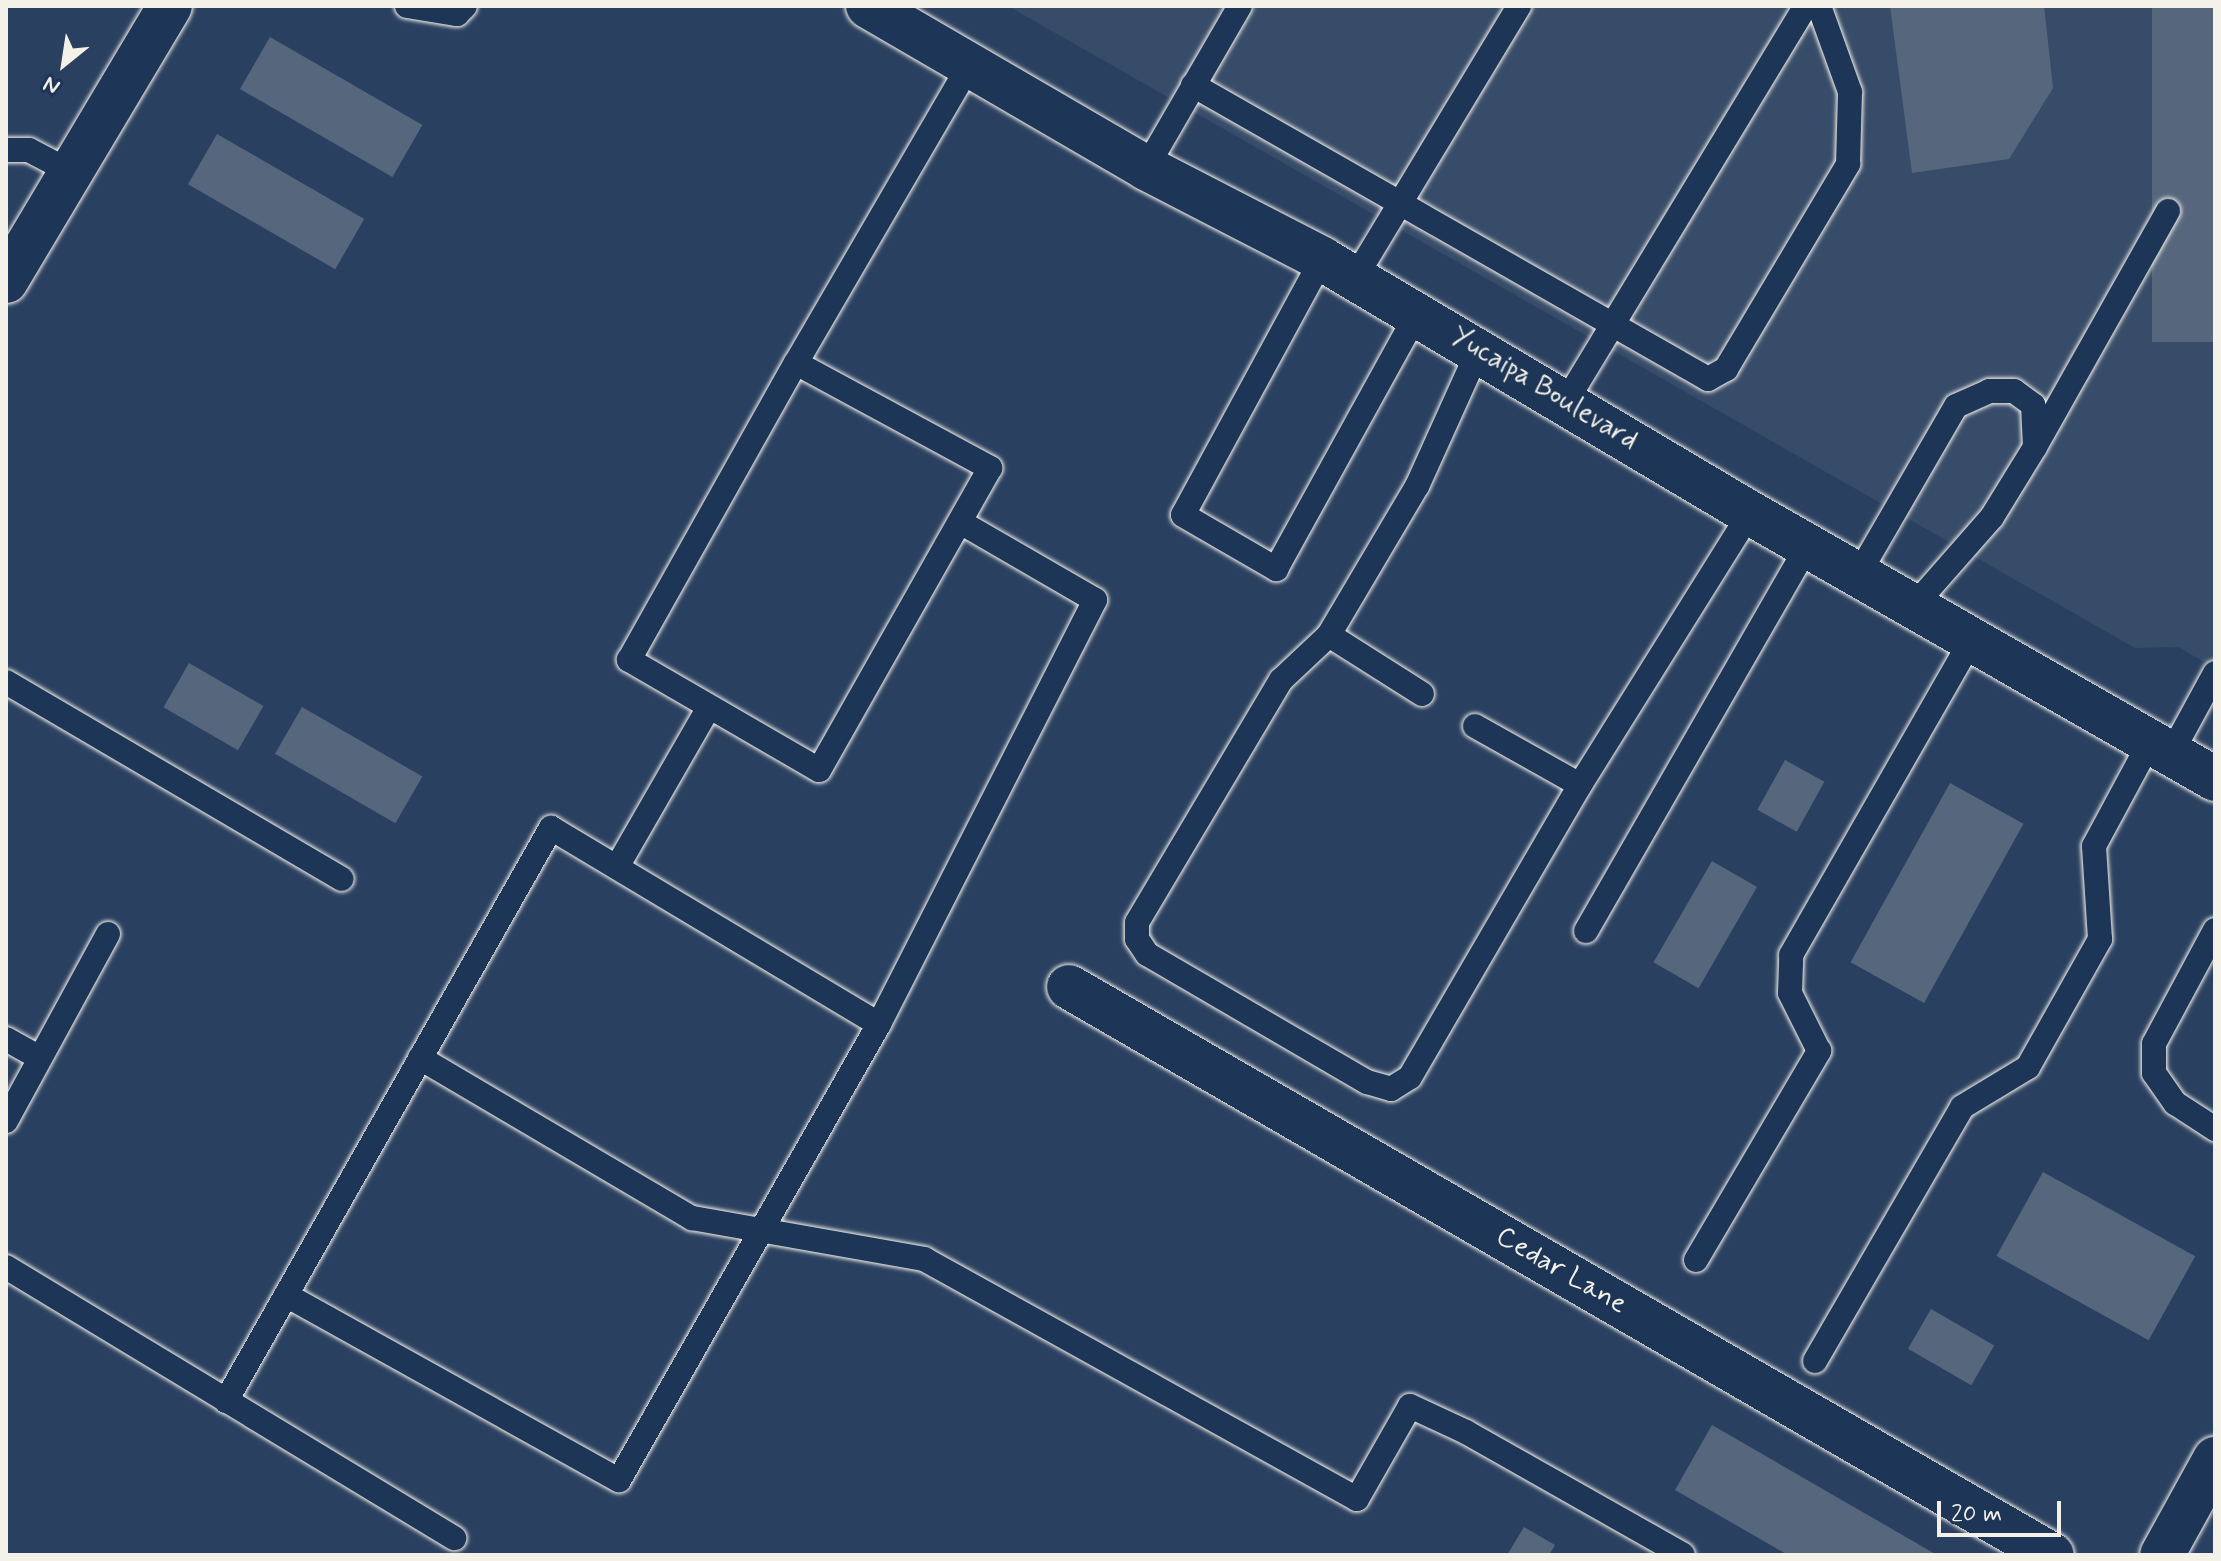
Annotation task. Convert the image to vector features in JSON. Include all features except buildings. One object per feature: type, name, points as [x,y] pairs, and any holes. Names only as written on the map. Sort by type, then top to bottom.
[{"type":"street","points":[[6,281],[170,6]]},
{"type":"street","name":"Yucaipa Boulevard","points":[[868,6],[1146,168],[1339,269],[1479,349],[1750,513],[2215,779]]},
{"type":"street","name":"Cedar Lane","points":[[1069,987],[2052,1555]]},
{"type":"street","points":[[2162,1555],[2215,1459]]},
{"type":"lane","points":[[407,6],[457,14],[465,6]]},
{"type":"lane","points":[[1146,168],[1240,6]]},
{"type":"lane","points":[[1417,314],[1276,569],[1183,515],[1339,269],[1399,203],[1519,6]]},
{"type":"lane","points":[[1567,400],[1806,6]]},
{"type":"lane","points":[[1193,85],[1708,379],[1726,369],[1848,164],[1850,92],[1819,6]]},
{"type":"lane","points":[[796,363],[990,468],[962,523],[819,770],[708,709],[629,660],[796,363],[970,64]]},
{"type":"lane","points":[[6,150],[29,150],[71,172]]},
{"type":"lane","points":[[1913,607],[1992,517],[2168,211]]},
{"type":"lane","points":[[1479,349],[1417,486],[1329,635],[1281,680],[1137,923],[1137,939],[1147,954],[1367,1082],[1391,1089],[1410,1077],[1580,785],[1750,513]]},
{"type":"lane","points":[[1858,575],[1956,406],[1989,391],[2014,391],[2033,405],[2035,447]]},
{"type":"lane","points":[[286,1295],[619,1480],[879,1024],[1095,600],[962,523]]},
{"type":"lane","points":[[1586,931],[1807,546]]},
{"type":"lane","points":[[1329,635],[1422,694]]},
{"type":"lane","points":[[1696,1260],[1819,1051],[1790,993],[1791,955],[1971,641]]},
{"type":"lane","points":[[1815,1361],[1962,1107],[2028,1067],[2100,939],[2094,846],[2215,673]]},
{"type":"lane","points":[[6,682],[342,879]]},
{"type":"lane","points":[[617,867],[708,709]]},
{"type":"lane","points":[[1475,726],[1580,785]]},
{"type":"lane","points":[[226,1401],[551,828],[879,1024]]},
{"type":"lane","points":[[2215,930],[2154,1044],[2154,1073],[2175,1103],[2215,1129]]},
{"type":"lane","points":[[6,1121],[108,934]]},
{"type":"lane","points":[[6,1039],[40,1058]]},
{"type":"lane","points":[[420,1058],[692,1218],[761,1233],[924,1259],[1357,1499],[1410,1406],[1683,1555]]},
{"type":"lane","points":[[6,1267],[454,1538]]},
{"type":"shaded area","points":[[1008,6],[2215,6],[2215,668],[2178,647],[2135,648]]}]
